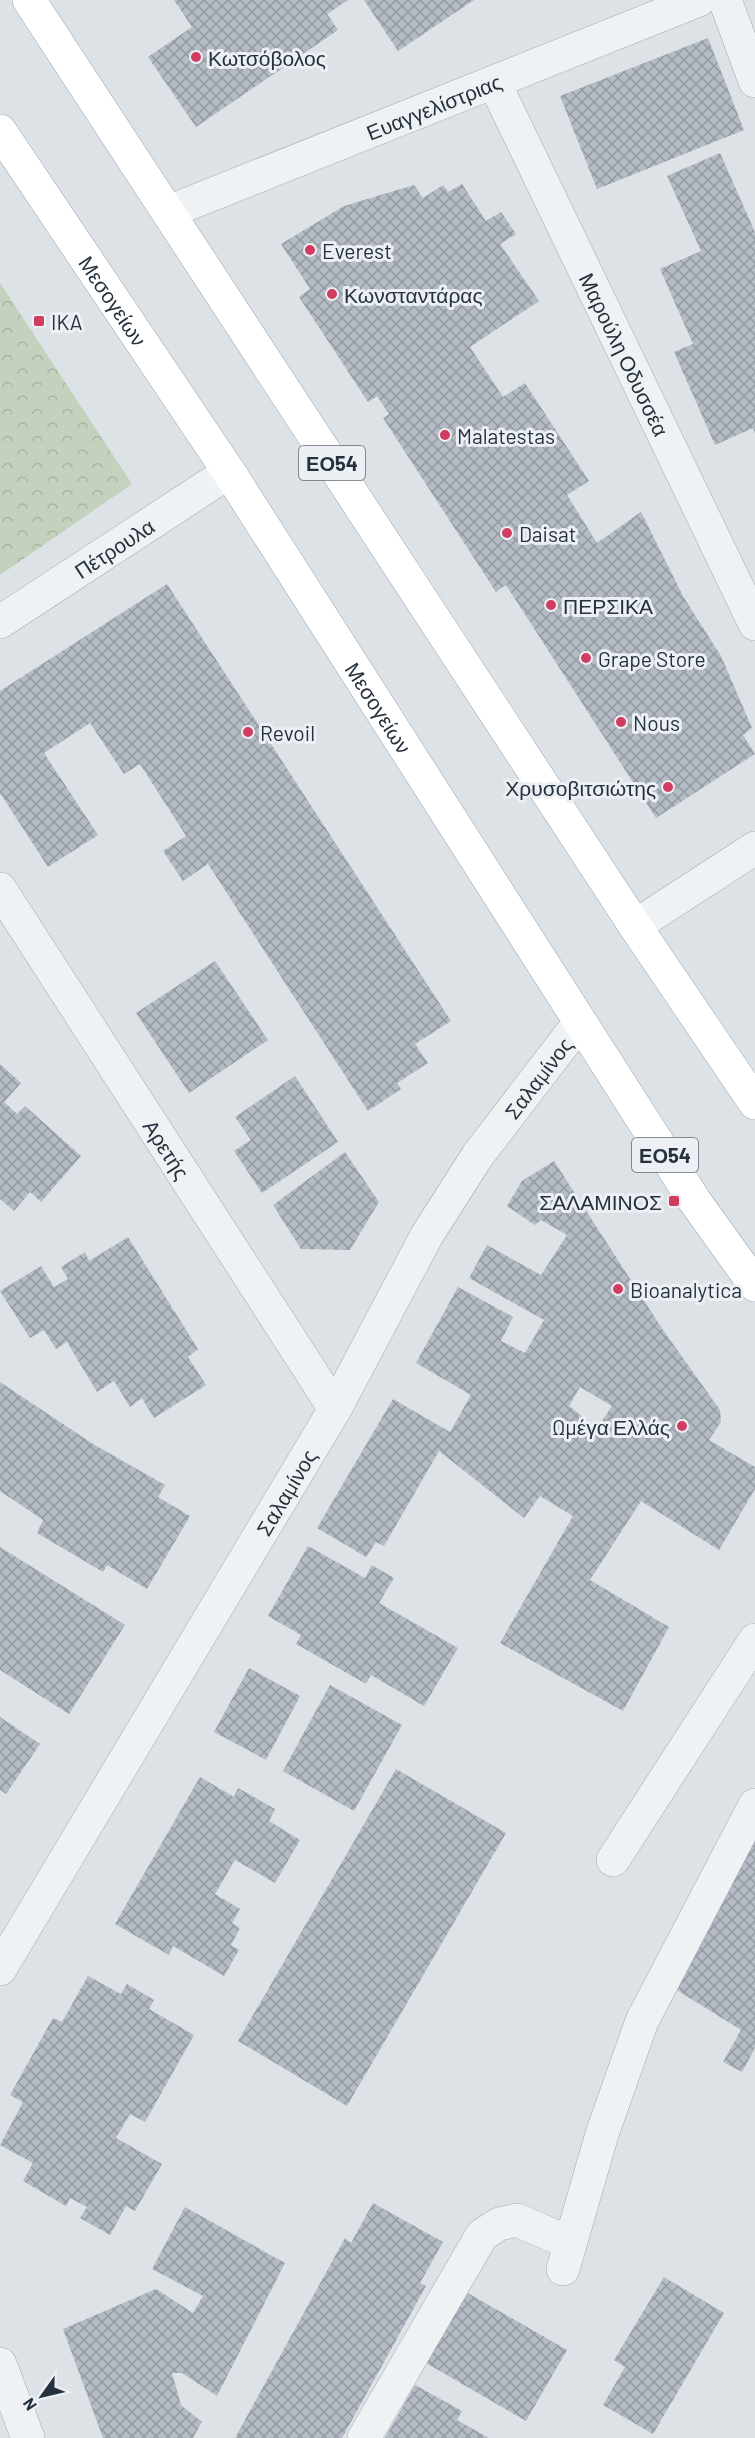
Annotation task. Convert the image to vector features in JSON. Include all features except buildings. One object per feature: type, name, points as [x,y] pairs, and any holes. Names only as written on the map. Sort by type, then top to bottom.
[{"type":"main road","name":"ΕΟ54","points":[[29,0],[635,926],[755,1103]]},
{"type":"main road","name":"Μεσογείων","points":[[0,131],[229,472],[694,1200],[755,1285]]},
{"type":"street","name":"Ευαγγελίστριας","points":[[168,212],[699,0]]},
{"type":"street","points":[[725,0],[755,81]]},
{"type":"street","name":"Μαρούλη Οδυσσέα","points":[[494,82],[755,624]]},
{"type":"street","name":"Πέτρουλα","points":[[0,622],[229,472]]},
{"type":"street","points":[[635,926],[755,848]]},
{"type":"street","name":"Αρετής","points":[[0,889],[335,1409]]},
{"type":"street","name":"Σαλαμίνος","points":[[0,1969],[335,1409],[427,1236],[478,1155],[580,1022]]},
{"type":"street","points":[[614,1860],[755,1640]]},
{"type":"street","points":[[364,2438],[482,2235],[499,2224],[517,2220],[567,2256],[602,2134],[642,2021],[755,1805]]},
{"type":"street","points":[[0,2364],[28,2438]]},
{"type":"green space","points":[[0,283],[132,484],[0,575]]},
{"type":"place","name":"Κωτσόβολος","points":[[196,57]]},
{"type":"place","name":"Everest","points":[[310,250]]},
{"type":"place","name":"Κωνσταντάρας","points":[[332,294]]},
{"type":"place","name":"IKA","points":[[39,321]]},
{"type":"place","name":"Malatestas","points":[[445,435]]},
{"type":"place","name":"Daisat","points":[[507,533]]},
{"type":"place","name":"ΠΕΡΣΙΚΑ","points":[[551,605]]},
{"type":"place","name":"Grape Store","points":[[586,658]]},
{"type":"place","name":"Nous","points":[[621,722]]},
{"type":"place","name":"Revoil","points":[[248,732]]},
{"type":"place","name":"Χρυσοβιτσιώτης","points":[[668,787]]},
{"type":"place","name":"ΣΑΛΑΜΙΝΟΣ","points":[[674,1201]]},
{"type":"place","name":"Bioanalytica","points":[[618,1289]]},
{"type":"place","name":"Ωμέγα Ελλάς","points":[[682,1426]]}]
